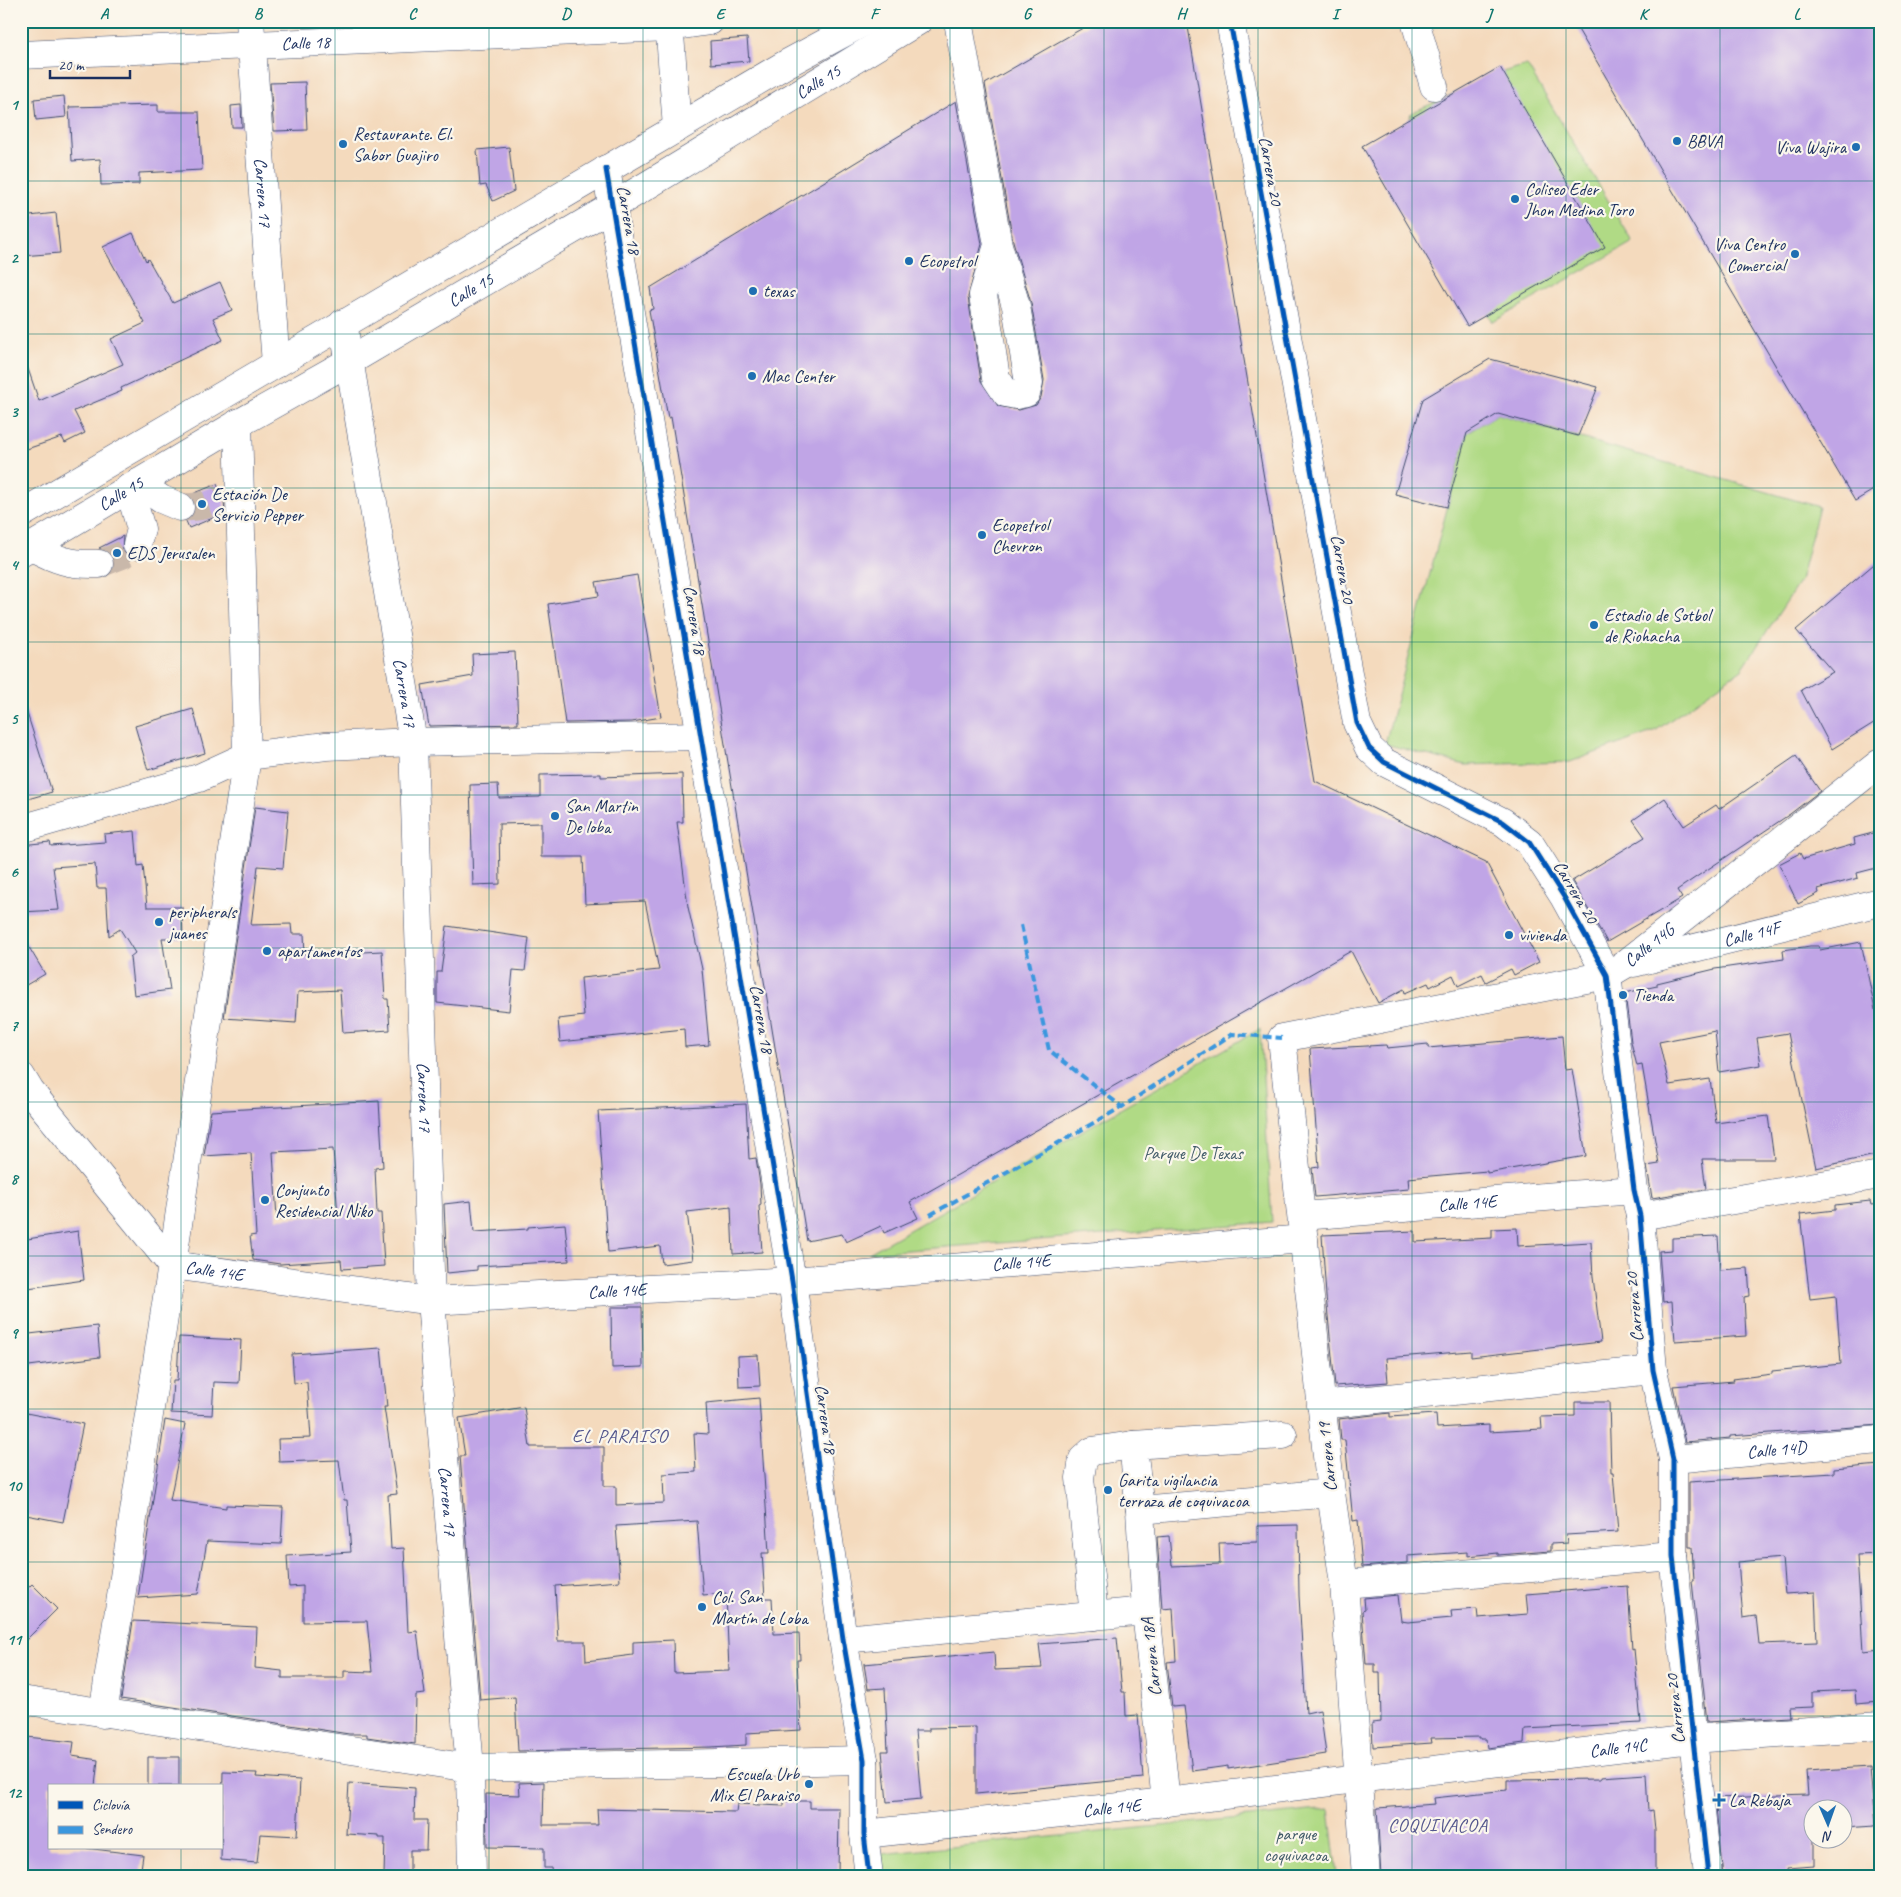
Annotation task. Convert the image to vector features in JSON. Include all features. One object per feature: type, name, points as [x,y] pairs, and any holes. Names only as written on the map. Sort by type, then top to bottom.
[{"type":"main road","name":"Calle 18","points":[[21,55],[251,34],[669,24],[710,21]]},
{"type":"main road","name":"Calle 15","points":[[21,514],[343,323],[677,128],[865,21]]},
{"type":"main road","name":"Calle 15","points":[[26,550],[233,426],[350,361],[613,206],[918,21]]},
{"type":"main road","points":[[958,21],[998,245]]},
{"type":"main road","name":"Carrera 20","points":[[1230,21],[1357,723],[1370,748],[1384,762],[1503,822],[1529,842],[1564,897],[1615,970],[1634,1190],[1640,1216],[1653,1370],[1673,1459],[1673,1556],[1708,1876]]},
{"type":"main road","points":[[1415,21],[1434,86]]},
{"type":"main road","points":[[669,24],[677,128]]},
{"type":"main road","name":"Carrera 17","points":[[251,34],[276,364]]},
{"type":"main road","name":"Carrera 18","points":[[606,170],[792,1281],[843,1639],[864,1760],[864,1834],[868,1876]]},
{"type":"main road","name":"Carrera 17","points":[[343,323],[413,742],[431,1301],[470,1768],[472,1876]]},
{"type":"main road","points":[[103,1714],[172,1265],[246,756],[231,494],[233,426]]},
{"type":"main road","points":[[133,486],[180,507]]},
{"type":"main road","points":[[133,486],[141,529],[137,545]]},
{"type":"main road","points":[[26,550],[77,565],[99,564]]},
{"type":"main road","points":[[21,829],[199,778],[246,756],[326,746],[413,742],[700,736]]},
{"type":"main road","name":"Calle 14G","points":[[1282,1038],[1615,970],[1880,763]]},
{"type":"main road","name":"Calle 14F","points":[[1615,970],[1880,902]]},
{"type":"main road","name":"Carrera 19","points":[[1282,1038],[1321,1405],[1344,1584],[1366,1876]]},
{"type":"main road","name":"Calle 14E","points":[[21,1076],[30,1091],[172,1265],[431,1301],[792,1281],[1303,1228],[1634,1190]]},
{"type":"main road","points":[[1640,1216],[1880,1175]]},
{"type":"main road","points":[[1321,1405],[1653,1370]]},
{"type":"main road","points":[[1094,1616],[1080,1478],[1083,1459],[1092,1451],[1132,1445],[1283,1435]]},
{"type":"main road","name":"Calle 14D","points":[[1673,1459],[1880,1440]]},
{"type":"main road","name":"Carrera 18A","points":[[1132,1445],[1140,1510],[1146,1611],[1166,1802]]},
{"type":"main road","points":[[1140,1510],[1331,1493]]},
{"type":"main road","points":[[1344,1584],[1673,1556]]},
{"type":"main road","points":[[843,1639],[1146,1611]]},
{"type":"main road","points":[[21,1700],[103,1714],[470,1768],[864,1760]]},
{"type":"main road","name":"Calle 14C","points":[[1358,1778],[1692,1739],[1880,1726]]},
{"type":"main road","name":"Calle 14E","points":[[864,1834],[1166,1802],[1358,1778]]},
{"type":"green space","name":"Coliseo Eder Jhon Medina Toro","points":[[1527,65],[1633,242],[1493,322],[1399,156],[1411,113],[1499,73]]},
{"type":"green space","name":"Estadio de Sotbol de Riohacha","points":[[1498,414],[1819,507],[1800,581],[1742,669],[1655,731],[1570,762],[1465,765],[1385,744],[1467,433]]},
{"type":"green space","name":"Parque De Texas","points":[[1260,1029],[1272,1222],[869,1253]]},
{"type":"green space","name":"parque coquivacoa","points":[[1329,1809],[1337,1876],[882,1876],[881,1854]]},
{"type":"building","name":"Ecopetrol Chevron","points":[[1095,21],[1187,21],[1315,781],[1486,862],[1539,962],[1514,975],[1511,969],[1486,982],[1482,974],[1458,986],[1453,975],[1430,987],[1428,983],[1405,993],[1404,989],[1378,1003],[1351,951],[910,1202],[918,1218],[884,1233],[881,1226],[846,1242],[842,1234],[807,1241],[671,417],[668,418],[649,310],[653,309],[650,288],[956,101],[982,244],[968,297],[981,381],[998,406],[1019,410],[1036,405],[1041,397],[1044,380],[1031,303],[1013,241],[985,84]]},
{"type":"building","name":"Viva Centro Comercial","points":[[1573,21],[1880,21],[1880,486],[1855,501]]},
{"type":"building","points":[[747,38],[749,61],[711,64],[710,41]]},
{"type":"building","name":"Coliseo Eder Jhon Medina Toro","points":[[1500,67],[1605,247],[1467,326],[1362,146]]},
{"type":"building","points":[[305,82],[307,130],[274,131],[270,83]]},
{"type":"building","points":[[64,96],[66,117],[36,120],[34,99]]},
{"type":"building","points":[[158,105],[158,112],[199,112],[202,170],[139,173],[139,184],[101,185],[100,159],[72,161],[69,107]]},
{"type":"building","points":[[241,105],[242,127],[232,127],[231,106]]},
{"type":"building","points":[[509,147],[514,191],[493,201],[486,185],[480,186],[477,150]]},
{"type":"building","points":[[56,213],[60,253],[21,256],[21,217]]},
{"type":"building","points":[[133,233],[146,261],[148,259],[173,303],[220,282],[232,310],[213,318],[223,340],[121,388],[122,391],[74,411],[85,433],[65,443],[62,437],[21,451],[21,361],[25,360],[39,401],[123,364],[111,339],[145,323],[103,247]]},
{"type":"building","points":[[1490,359],[1598,387],[1578,436],[1498,414],[1467,433],[1447,507],[1395,494],[1423,399]]},
{"type":"building","name":"Estación De Servicio Pepper","points":[[217,484],[224,501],[225,513],[189,528],[186,521],[194,513],[196,506],[190,495]]},
{"type":"building","points":[[123,536],[122,550],[131,559],[114,568],[112,556],[106,550],[99,548]]},
{"type":"building","points":[[1880,559],[1880,719],[1832,749],[1801,690],[1833,672],[1796,630]]},
{"type":"building","points":[[637,575],[661,717],[632,722],[565,723],[548,604],[599,596],[596,582]]},
{"type":"building","points":[[515,652],[518,724],[429,726],[422,685],[473,676],[472,654]]},
{"type":"building","points":[[193,709],[205,753],[148,770],[135,726]]},
{"type":"building","points":[[26,710],[52,792],[21,801],[21,711]]},
{"type":"building","points":[[1796,756],[1820,791],[1790,814],[1677,890],[1682,898],[1607,942],[1572,881],[1645,837],[1633,820],[1665,798],[1684,826],[1716,805],[1719,809]]},
{"type":"building","points":[[601,774],[601,777],[682,774],[683,822],[677,822],[688,907],[702,969],[709,1045],[685,1047],[684,1029],[560,1042],[558,1019],[584,1016],[581,978],[659,970],[645,901],[585,904],[583,857],[541,857],[541,823],[499,824],[500,884],[473,885],[470,785],[498,784],[499,798],[540,797],[540,775]]},
{"type":"building","points":[[255,807],[288,811],[283,868],[258,866],[251,925],[291,924],[292,934],[304,934],[305,955],[382,951],[385,999],[388,999],[390,1030],[343,1033],[340,990],[298,992],[296,1023],[224,1018]]},
{"type":"building","points":[[135,831],[138,866],[143,865],[147,907],[182,907],[183,938],[162,938],[170,990],[134,995],[130,957],[135,953],[120,929],[109,936],[106,888],[97,888],[95,864],[53,867],[59,910],[21,912],[21,845],[50,842],[51,846],[105,842],[104,834]]},
{"type":"building","points":[[1880,831],[1880,867],[1857,873],[1858,878],[1818,889],[1819,893],[1798,904],[1779,864],[1800,853],[1803,859],[1855,844],[1854,838]]},
{"type":"building","points":[[447,926],[529,938],[525,971],[513,970],[509,1011],[437,1003],[437,972],[441,972]]},
{"type":"building","points":[[21,934],[45,974],[21,988]]},
{"type":"building","points":[[1861,942],[1875,1010],[1880,1009],[1880,1154],[1816,1168],[1788,1033],[1757,1038],[1761,1065],[1719,1072],[1715,1031],[1659,1042],[1669,1085],[1710,1079],[1716,1123],[1768,1116],[1774,1159],[1702,1159],[1706,1189],[1652,1198],[1647,1166],[1659,1164],[1642,1065],[1637,1066],[1631,1042],[1625,993],[1715,969],[1784,959],[1783,950],[1819,946],[1820,950]]},
{"type":"building","points":[[1562,1036],[1565,1070],[1572,1069],[1586,1156],[1487,1173],[1487,1171],[1408,1178],[1409,1189],[1315,1197],[1312,1168],[1319,1167],[1310,1049],[1386,1045],[1387,1048],[1428,1044],[1428,1048]]},
{"type":"building","points":[[379,1101],[383,1167],[375,1168],[377,1213],[381,1213],[384,1266],[342,1269],[341,1260],[280,1264],[253,1260],[250,1236],[256,1235],[251,1153],[204,1156],[211,1111]],"holes":[[[333,1149],[338,1215],[277,1219],[273,1152]]]},
{"type":"building","points":[[746,1104],[749,1159],[756,1158],[760,1184],[761,1205],[759,1206],[762,1252],[733,1254],[731,1207],[687,1212],[693,1260],[662,1264],[660,1246],[608,1252],[598,1111]]},
{"type":"building","points":[[471,1201],[474,1232],[528,1229],[528,1227],[565,1224],[569,1261],[477,1266],[477,1270],[447,1273],[444,1204]]},
{"type":"building","points":[[1870,1201],[1871,1205],[1880,1204],[1880,1312],[1875,1313],[1880,1378],[1880,1425],[1730,1436],[1730,1438],[1685,1442],[1673,1386],[1734,1381],[1733,1379],[1772,1374],[1772,1371],[1841,1364],[1836,1296],[1810,1299],[1800,1214],[1835,1210],[1835,1205]]},
{"type":"building","points":[[1517,1228],[1518,1246],[1591,1242],[1601,1342],[1471,1357],[1471,1351],[1386,1358],[1388,1382],[1335,1386],[1322,1235],[1415,1231],[1415,1242],[1492,1238],[1492,1229]]},
{"type":"building","points":[[78,1231],[84,1280],[21,1289],[21,1240]]},
{"type":"building","points":[[1718,1236],[1720,1270],[1748,1268],[1750,1296],[1744,1297],[1746,1336],[1675,1341],[1672,1301],[1663,1302],[1659,1251],[1672,1250],[1672,1238]]},
{"type":"building","points":[[611,1307],[642,1307],[643,1367],[612,1368]]},
{"type":"building","points":[[97,1326],[100,1357],[21,1367],[21,1335]]},
{"type":"building","points":[[179,1337],[241,1340],[239,1383],[214,1382],[212,1415],[171,1413],[173,1381],[177,1381]]},
{"type":"building","points":[[381,1348],[387,1407],[384,1407],[397,1494],[388,1495],[391,1549],[404,1548],[408,1632],[417,1631],[425,1694],[416,1695],[415,1744],[367,1737],[367,1734],[349,1734],[121,1699],[133,1621],[257,1627],[255,1668],[282,1671],[282,1678],[344,1678],[344,1671],[372,1672],[367,1621],[303,1622],[303,1586],[289,1587],[287,1556],[351,1552],[347,1500],[344,1500],[339,1460],[279,1462],[278,1439],[311,1438],[307,1382],[294,1383],[292,1354]]},
{"type":"building","points":[[758,1355],[760,1386],[739,1387],[738,1356]]},
{"type":"building","points":[[759,1398],[769,1553],[762,1553],[765,1598],[772,1598],[774,1634],[799,1633],[800,1660],[797,1660],[801,1730],[746,1733],[746,1745],[518,1751],[515,1697],[480,1700],[460,1456],[465,1456],[459,1418],[524,1407],[530,1447],[604,1447],[604,1486],[616,1486],[616,1505],[664,1503],[663,1474],[696,1472],[694,1433],[708,1434],[706,1403]],"holes":[[[697,1521],[703,1595],[726,1593],[729,1671],[674,1673],[673,1640],[633,1642],[633,1655],[586,1661],[585,1641],[558,1641],[555,1586],[620,1581],[616,1526]]]},
{"type":"building","points":[[1575,1402],[1609,1402],[1611,1473],[1613,1473],[1618,1532],[1566,1535],[1567,1543],[1551,1544],[1551,1551],[1498,1555],[1498,1553],[1468,1556],[1468,1552],[1407,1556],[1407,1563],[1362,1567],[1358,1520],[1353,1521],[1345,1440],[1341,1440],[1339,1419],[1390,1413],[1390,1417],[1436,1414],[1437,1428],[1489,1425],[1489,1432],[1542,1429],[1541,1417],[1575,1416]]},
{"type":"building","points":[[21,1412],[83,1424],[63,1522],[21,1514]]},
{"type":"building","points":[[165,1420],[185,1424],[170,1500],[226,1508],[226,1505],[283,1507],[281,1544],[207,1541],[198,1594],[138,1598]]},
{"type":"building","points":[[1880,1465],[1880,1554],[1857,1555],[1863,1652],[1880,1650],[1880,1702],[1856,1704],[1855,1690],[1813,1692],[1813,1707],[1789,1708],[1790,1717],[1707,1722],[1692,1581],[1694,1581],[1692,1547],[1689,1547],[1689,1482],[1834,1473],[1834,1469]],"holes":[[[1782,1558],[1785,1594],[1815,1592],[1817,1642],[1759,1644],[1756,1616],[1743,1618],[1738,1562]]]},
{"type":"building","points":[[1298,1525],[1299,1596],[1306,1713],[1320,1710],[1326,1754],[1228,1769],[1228,1766],[1192,1771],[1184,1706],[1172,1707],[1167,1662],[1176,1661],[1173,1608],[1162,1609],[1157,1537],[1169,1536],[1172,1566],[1220,1564],[1219,1543],[1257,1542],[1257,1526]]},
{"type":"building","points":[[32,1584],[57,1609],[21,1645],[21,1595]]},
{"type":"building","points":[[1628,1586],[1632,1650],[1634,1649],[1641,1723],[1525,1729],[1524,1743],[1487,1748],[1486,1739],[1480,1739],[1480,1737],[1431,1738],[1432,1743],[1373,1747],[1372,1723],[1381,1722],[1380,1673],[1375,1673],[1375,1664],[1366,1664],[1362,1611],[1365,1610],[1364,1598],[1398,1595],[1401,1621],[1408,1622],[1452,1618],[1451,1611],[1477,1609],[1478,1618],[1528,1614],[1526,1594]]},
{"type":"building","points":[[1117,1638],[1122,1692],[1125,1692],[1126,1716],[1138,1715],[1143,1778],[976,1794],[976,1727],[929,1728],[929,1731],[915,1731],[921,1799],[887,1802],[882,1751],[888,1751],[885,1688],[868,1689],[864,1664],[994,1652],[995,1670],[1042,1668],[1039,1644]]},
{"type":"building","points":[[27,1737],[74,1742],[72,1756],[98,1760],[95,1784],[48,1784],[48,1850],[102,1850],[143,1855],[140,1876],[21,1876],[21,1788]]},
{"type":"building","points":[[148,1757],[179,1757],[179,1784],[148,1784]]},
{"type":"building","points":[[1870,1767],[1875,1826],[1854,1827],[1854,1800],[1804,1800],[1804,1850],[1814,1850],[1814,1866],[1787,1868],[1788,1876],[1723,1876],[1715,1798],[1808,1795],[1806,1771]]},
{"type":"building","points":[[223,1772],[257,1773],[256,1777],[300,1780],[297,1836],[260,1834],[257,1863],[221,1860]]},
{"type":"building","points":[[1646,1774],[1648,1811],[1653,1810],[1655,1830],[1655,1876],[1381,1876],[1377,1808],[1435,1804],[1434,1798],[1507,1790],[1507,1780],[1601,1779],[1601,1777]]},
{"type":"building","points":[[544,1782],[543,1825],[598,1825],[597,1809],[736,1812],[737,1804],[784,1806],[784,1801],[810,1801],[810,1808],[839,1808],[838,1876],[552,1876],[551,1868],[544,1868],[544,1848],[487,1847],[486,1794],[520,1795],[519,1783]]},
{"type":"building","points":[[349,1783],[415,1788],[414,1820],[427,1820],[426,1850],[410,1850],[410,1876],[384,1876],[385,1838],[346,1834]]},
{"type":"tunnel","points":[[180,507],[202,506],[222,495]]},
{"type":"tunnel","points":[[99,564],[122,555],[137,545]]},
{"type":"marked path","points":[[1021,925],[1049,1050],[1122,1107]]},
{"type":"marked path","points":[[930,1215],[1122,1107],[1232,1034],[1282,1038]]},
{"type":"cycle path","points":[[1230,21],[1357,723],[1369,748],[1384,762],[1503,822],[1529,842],[1564,897],[1607,975],[1634,1190],[1640,1216],[1653,1370],[1673,1459],[1673,1556],[1708,1876]]},
{"type":"cycle path","points":[[606,169],[792,1281],[843,1639],[864,1760],[864,1834],[869,1876]]},
{"type":"place","name":"BBVA","points":[[1677,141]]},
{"type":"place","name":"Restaurante. El. Sabor Guajiro","points":[[343,144]]},
{"type":"place","name":"Viva Wajira","points":[[1856,147]]},
{"type":"place","name":"Coliseo Eder Jhon Medina Toro","points":[[1515,199]]},
{"type":"place","name":"Viva Centro Comercial","points":[[1795,254]]},
{"type":"place","name":"Ecopetrol","points":[[909,261]]},
{"type":"place","name":"texas","points":[[753,291]]},
{"type":"place","name":"Mac Center","points":[[752,376]]},
{"type":"place","name":"Estación De Servicio Pepper","points":[[202,504]]},
{"type":"place","name":"Ecopetrol Chevron","points":[[982,535]]},
{"type":"place","name":"EDS Jerusalen","points":[[117,553]]},
{"type":"place","name":"Estadio de Sotbol de Riohacha","points":[[1594,625]]},
{"type":"place","name":"San Martin De loba","points":[[555,816]]},
{"type":"place","name":"peripherals juanes","points":[[159,922]]},
{"type":"place","name":"vivienda","points":[[1509,935]]},
{"type":"place","name":"apartamentos","points":[[267,951]]},
{"type":"place","name":"Tienda","points":[[1623,995]]},
{"type":"place","name":"Conjunto Residencial Niko","points":[[265,1200]]},
{"type":"place","name":"Garita vigilancia terraza de coquivacoa","points":[[1108,1490]]},
{"type":"place","name":"Col. San Martín de Loba","points":[[702,1607]]},
{"type":"place","name":"Escuela Urb Mix El Paraiso","points":[[809,1784]]},
{"type":"place","name":"La Rebaja","points":[[1719,1800]]},
{"type":"district","name":"EL PARAISO","points":[[620,1435]]},
{"type":"district","name":"COQUIVACOA","points":[[1438,1824]]}]
